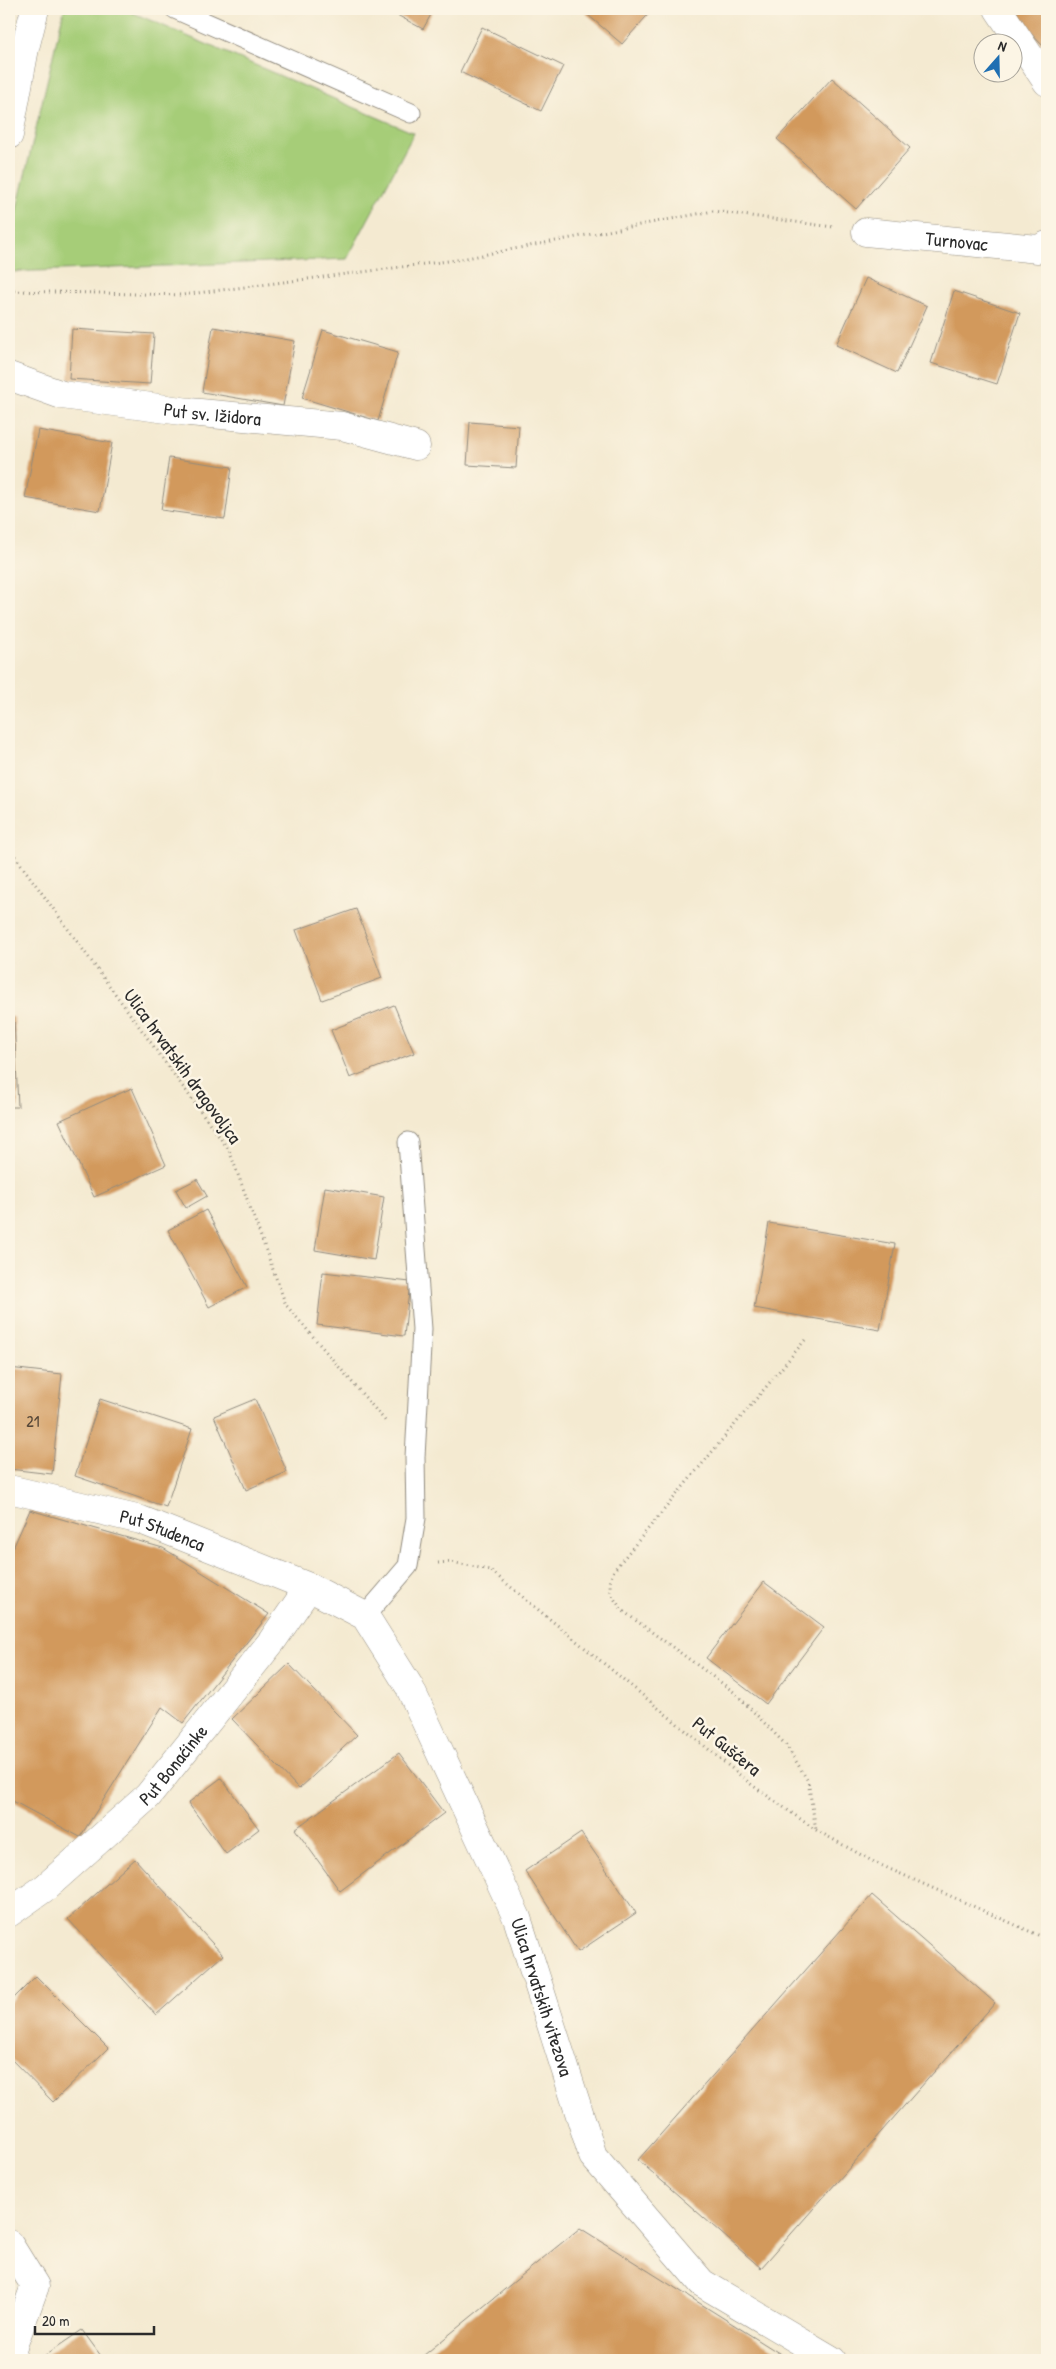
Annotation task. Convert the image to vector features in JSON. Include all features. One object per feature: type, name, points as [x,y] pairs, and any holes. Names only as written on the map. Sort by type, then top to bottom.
[{"type":"street","points":[[9,135],[17,44],[35,9]]},
{"type":"street","points":[[998,9],[1047,82]]},
{"type":"street","name":"Turnovac","points":[[866,232],[1038,249],[1047,245]]},
{"type":"street","name":"Put sv. Ižidora","points":[[9,376],[62,395],[189,412],[342,426],[416,446]]},
{"type":"street","name":"Put Studenca","points":[[9,1489],[141,1520],[309,1587]]},
{"type":"street","points":[[309,1587],[365,1616]]},
{"type":"street","name":"Put Bonaćinke","points":[[9,1913],[46,1887],[148,1796],[272,1641],[309,1587]]},
{"type":"street","name":"Ulica hrvatskih vitezova","points":[[365,1616],[409,1686],[517,1918],[593,2156],[702,2283],[832,2360]]},
{"type":"street","points":[[9,2244],[35,2286],[10,2354]]},
{"type":"lane","points":[[175,9],[411,113]]},
{"type":"lane","points":[[365,1616],[408,1566],[416,1518],[415,1457],[422,1329],[408,1142]]},
{"type":"path","points":[[9,291],[182,295],[456,260],[713,211],[866,232]]},
{"type":"path","name":"Ulica hrvatskih dragovoljca","points":[[9,848],[229,1150],[286,1305],[415,1457]]},
{"type":"path","points":[[805,1340],[614,1570],[608,1583],[612,1596],[622,1611],[734,1692],[786,1745],[808,1781],[816,1830]]},
{"type":"path","name":"Put Gušćera","points":[[408,1566],[451,1562],[490,1570],[752,1785],[816,1830],[874,1862],[1047,1940]]},
{"type":"green space","points":[[64,9],[124,9],[414,133],[347,259],[9,272],[9,243]]},
{"type":"building","points":[[386,9],[434,9],[423,29]]},
{"type":"building","points":[[581,9],[653,9],[622,44]]},
{"type":"building","points":[[1021,9],[1047,9],[1047,50],[1014,16]]},
{"type":"building","points":[[482,27],[563,66],[541,111],[460,72]]},
{"type":"building","points":[[832,78],[910,148],[856,209],[777,139]]},
{"type":"building","points":[[866,278],[927,306],[897,373],[836,345]]},
{"type":"building","points":[[954,291],[1020,313],[997,384],[931,363]]},
{"type":"building","points":[[213,327],[295,341],[283,406],[202,392]]},
{"type":"building","points":[[72,329],[154,334],[150,384],[69,379]]},
{"type":"building","points":[[323,330],[398,352],[378,421],[302,398]]},
{"type":"building","points":[[470,422],[519,426],[516,468],[467,465]]},
{"type":"building","points":[[38,430],[112,443],[100,511],[25,498]]},
{"type":"building","points":[[169,458],[232,467],[225,519],[161,510]]},
{"type":"building","points":[[356,909],[382,978],[322,1000],[296,930]]},
{"type":"building","points":[[394,1005],[414,1053],[350,1078],[331,1030]]},
{"type":"building","points":[[9,1017],[14,1017],[18,1107],[9,1107]]},
{"type":"building","points":[[132,1088],[166,1165],[94,1197],[59,1121]]},
{"type":"building","points":[[197,1179],[207,1196],[186,1208],[176,1190]]},
{"type":"building","points":[[325,1187],[384,1197],[374,1260],[315,1250]]},
{"type":"building","points":[[206,1210],[247,1287],[209,1307],[168,1230]]},
{"type":"building","points":[[769,1223],[895,1244],[880,1330],[754,1308]]},
{"type":"building","points":[[323,1272],[410,1282],[404,1336],[317,1325]]},
{"type":"building","points":[[9,1368],[62,1374],[52,1474],[9,1469]]},
{"type":"building","points":[[100,1399],[192,1429],[166,1507],[75,1476]]},
{"type":"building","points":[[255,1399],[287,1472],[246,1490],[214,1416]]},
{"type":"building","points":[[30,1510],[163,1548],[269,1614],[183,1723],[162,1707],[80,1837],[9,1799],[9,1557]]},
{"type":"building","points":[[764,1582],[824,1627],[766,1704],[706,1658]]},
{"type":"building","points":[[289,1664],[357,1735],[299,1789],[232,1719]]},
{"type":"building","points":[[399,1753],[444,1813],[340,1891],[295,1829]]},
{"type":"building","points":[[221,1778],[259,1829],[226,1854],[188,1803]]},
{"type":"building","points":[[581,1833],[636,1913],[578,1952],[525,1871]]},
{"type":"building","points":[[135,1859],[223,1955],[156,2015],[68,1919]]},
{"type":"building","points":[[872,1895],[995,2003],[761,2268],[638,2160]]},
{"type":"building","points":[[36,1976],[108,2048],[53,2102],[9,2057],[9,2003]]},
{"type":"building","points":[[580,2228],[790,2360],[418,2360]]},
{"type":"building","points":[[82,2330],[104,2360],[38,2360]]}]
